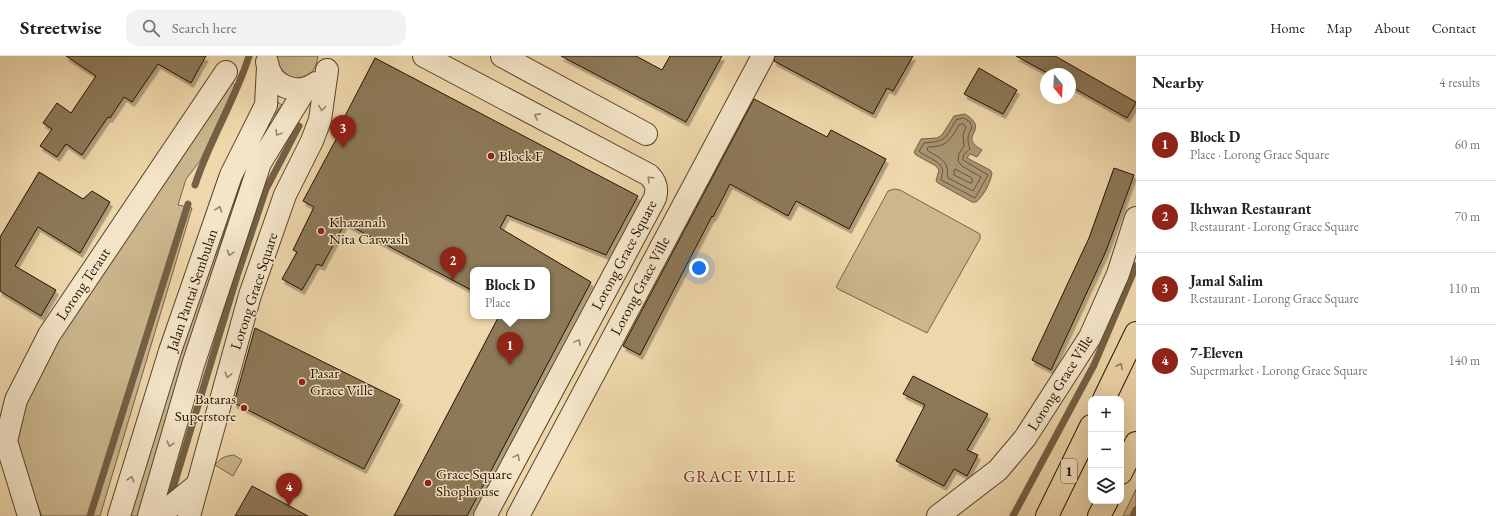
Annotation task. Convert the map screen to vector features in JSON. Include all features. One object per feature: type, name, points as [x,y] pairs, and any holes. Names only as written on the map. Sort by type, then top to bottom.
[{"type":"highway","points":[[1105,396],[1136,333]]},
{"type":"highway","name":"1","points":[[1047,516],[1088,432]]},
{"type":"highway","points":[[1124,468],[1136,443]]},
{"type":"highway","points":[[1099,516],[1105,504]]},
{"type":"street","name":"Lorong Grace Square","points":[[424,56],[648,175],[656,185],[657,192],[485,516]]},
{"type":"street","points":[[502,56],[646,134]]},
{"type":"street","name":"Lorong Grace Ville","points":[[518,516],[763,56]]},
{"type":"street","points":[[267,62],[272,76],[278,83],[287,88],[296,90],[315,84],[322,78],[328,63]]},
{"type":"street","name":"Jalan Pantai Sembulan","points":[[119,516],[170,351],[231,175],[266,105],[267,62]]},
{"type":"street","name":"Lorong Grace Square","points":[[189,516],[250,294],[285,195],[312,141],[320,120],[328,63]]},
{"type":"street","name":"Lorong Teraut","points":[[29,516],[6,441],[16,400],[49,334],[226,72]]},
{"type":"street","name":"Jalan Pantai Sembulan","points":[[149,516],[193,365],[260,163],[306,88]]},
{"type":"street","name":"Lorong Grace Ville","points":[[938,516],[998,470],[1025,438],[1090,337],[1118,274],[1136,218]]},
{"type":"street","points":[[158,516],[197,485]]},
{"type":"shaded area","points":[[277,56],[318,56],[315,67],[310,74],[303,78],[295,79],[282,73],[278,65]]},
{"type":"shaded area","points":[[232,82],[235,85],[200,161],[186,179],[178,205],[192,208],[100,516],[42,516],[25,475],[17,437],[20,415],[51,351]]},
{"type":"shaded area","points":[[270,97],[282,105],[269,122],[240,180],[138,516],[127,516],[230,177],[237,160]]},
{"type":"shaded area","points":[[894,189],[900,190],[980,234],[980,239],[927,333],[836,287],[888,191]]},
{"type":"shaded area","points":[[234,455],[242,460],[233,476],[215,465],[223,458]]},
{"type":"shaded area","points":[[1136,489],[1136,516],[1123,516]]},
{"type":"water","points":[[965,114],[975,125],[972,140],[975,145],[982,150],[977,157],[970,154],[967,158],[990,170],[992,173],[986,189],[976,202],[972,202],[938,183],[936,181],[939,170],[936,166],[916,155],[914,152],[921,139],[937,138],[942,135],[954,116]]},
{"type":"building","points":[[66,56],[206,56],[191,83],[158,64],[132,102],[124,97],[110,118],[108,117],[82,155],[66,144],[57,157],[40,146],[52,129],[43,123],[57,103],[71,113],[96,76]]},
{"type":"building","points":[[561,56],[636,56],[662,70],[670,56],[722,56],[686,122]]},
{"type":"building","points":[[775,56],[913,56],[893,91],[887,88],[873,114],[774,61]]},
{"type":"building","points":[[1016,56],[1055,56],[1136,102],[1136,103],[1127,118],[1076,89],[1076,68],[1040,69]]},
{"type":"building","points":[[375,58],[638,196],[606,255],[507,215],[500,228],[591,282],[467,516],[394,516],[497,319],[550,319],[550,267],[470,267],[470,289],[345,223],[322,266],[317,264],[302,290],[282,279],[297,252],[293,250],[314,207],[303,201],[348,117],[345,116]]},
{"type":"building","points":[[979,68],[1017,90],[1003,114],[964,94]]},
{"type":"building","points":[[754,99],[827,137],[831,130],[886,159],[849,229],[796,201],[788,216],[730,184],[640,355],[623,346]]},
{"type":"building","points":[[1114,168],[1134,175],[1106,251],[1051,370],[1032,360],[1089,238]]},
{"type":"building","points":[[39,172],[83,199],[92,191],[110,202],[80,253],[38,227],[15,266],[56,290],[41,316],[0,291],[0,237]]},
{"type":"building","name":"Pasar Grace Ville","points":[[255,328],[400,400],[364,469],[234,403]]},
{"type":"building","points":[[913,376],[988,414],[967,450],[978,455],[967,476],[954,469],[944,486],[896,461],[925,405],[903,394]]},
{"type":"building","points":[[252,486],[308,516],[235,516]]},
{"type":"waterway","points":[[195,185],[207,153],[237,89],[249,56]]},
{"type":"waterway","points":[[171,495],[237,276],[266,189],[299,126]]},
{"type":"waterway","points":[[90,516],[188,204]]},
{"type":"waterway","points":[[1013,516],[1094,365],[1136,266]]},
{"type":"waterway","points":[[1133,516],[1136,510]]},
{"type":"place","name":"Jamal Salim","points":[[343,148]]},
{"type":"place","name":"Block F","points":[[491,156]]},
{"type":"place","name":"Khazanah Nita Carwash","points":[[321,231]]},
{"type":"place","name":"Ikhwan Restaurant","points":[[453,280]]},
{"type":"place","name":"Block D","points":[[510,365]]},
{"type":"place","name":"Pasar Grace Ville","points":[[302,382]]},
{"type":"place","name":"Bataras Superstore","points":[[244,408]]},
{"type":"place","name":"Grace Square Shophouse","points":[[428,483]]},
{"type":"place","name":"7-Eleven","points":[[289,506]]},
{"type":"district","name":"GRACE VILLE","points":[[740,476]]}]
